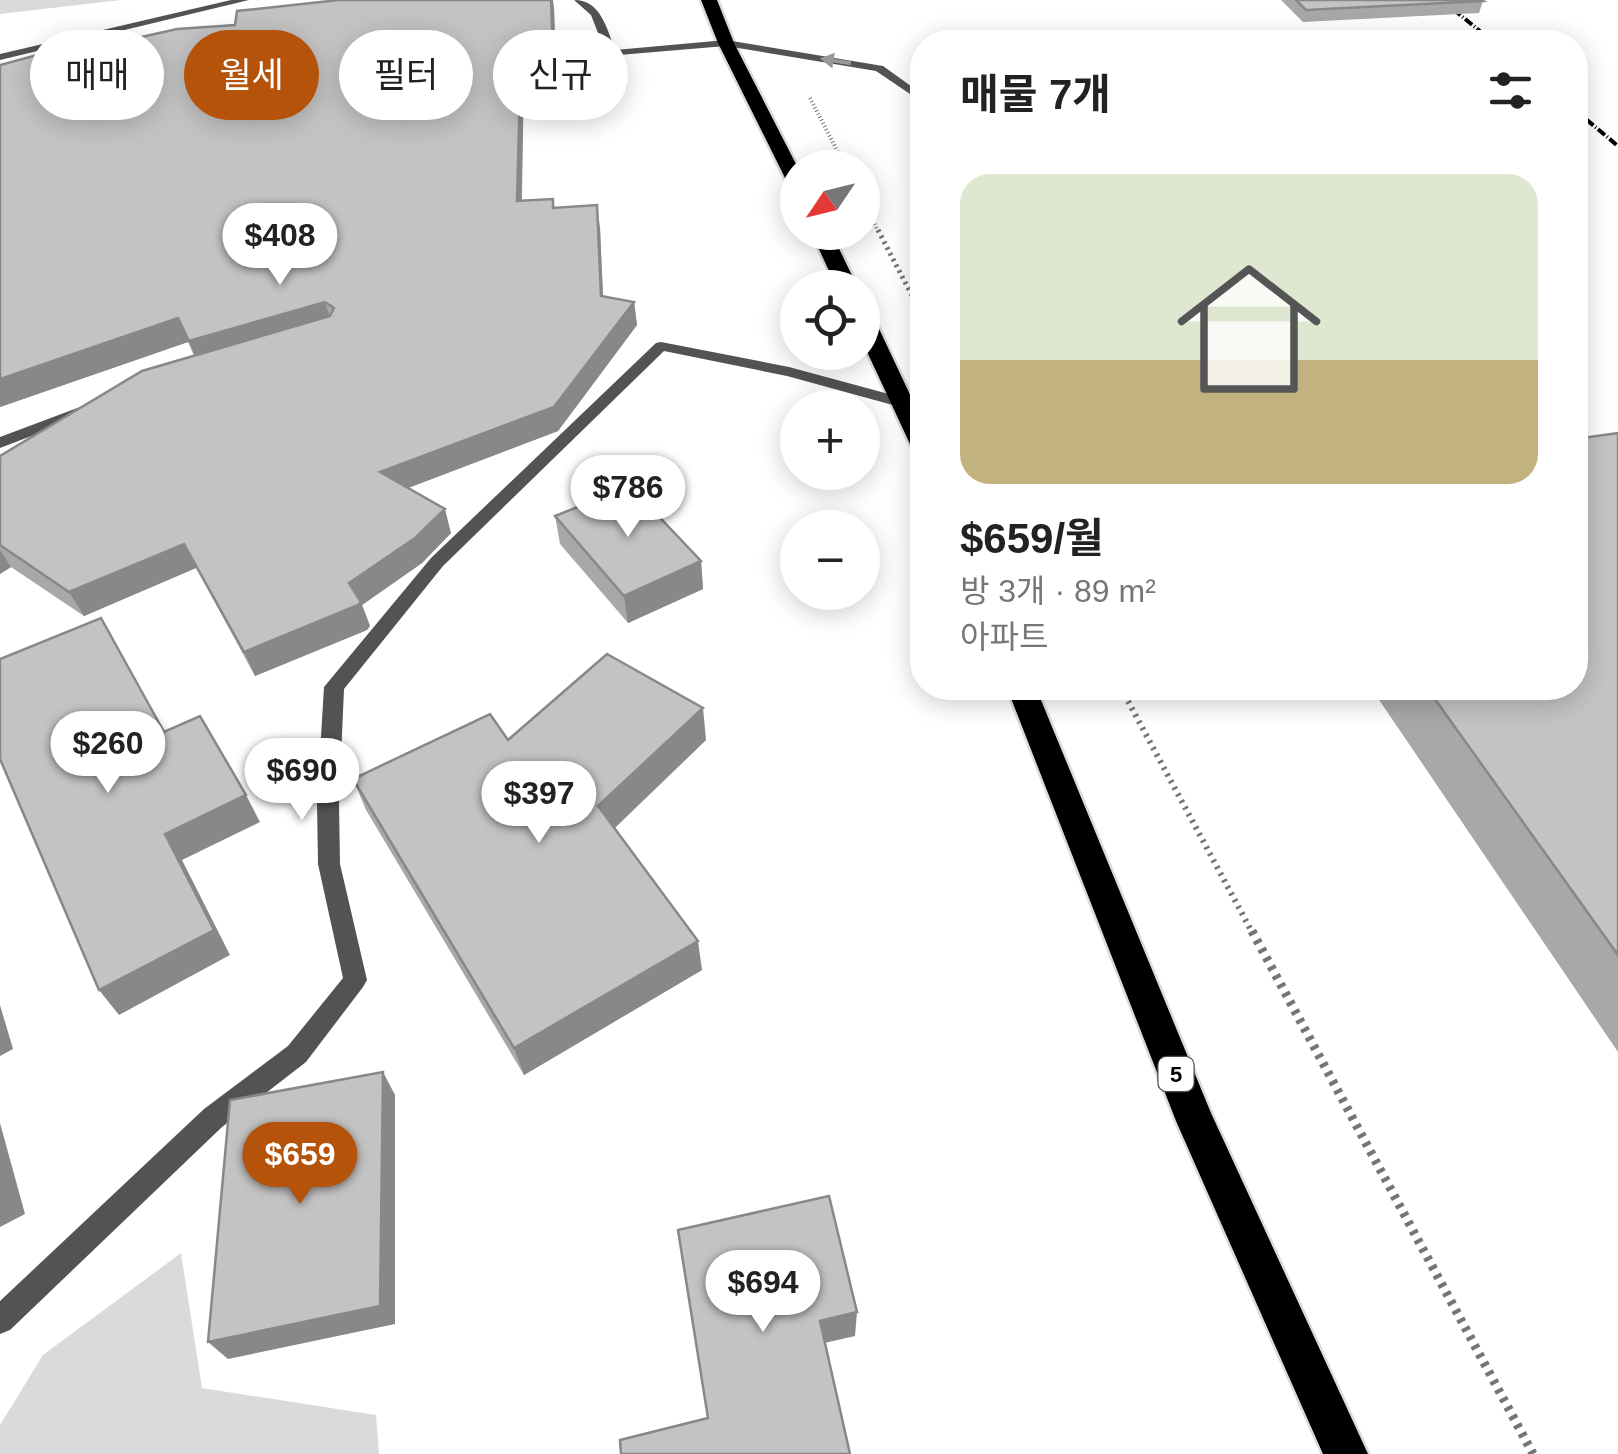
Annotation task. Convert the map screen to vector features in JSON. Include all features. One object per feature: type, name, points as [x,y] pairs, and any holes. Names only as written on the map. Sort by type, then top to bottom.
[{"type":"highway","points":[[709,0],[726,43],[780,150]]},
{"type":"highway","points":[[880,347],[910,398]]},
{"type":"highway","name":"5","points":[[1026,700],[1196,1121],[1346,1454]]},
{"type":"street","points":[[0,56],[244,0]]},
{"type":"street","points":[[579,0],[596,14],[612,54],[726,43],[879,68],[910,91]]},
{"type":"street","points":[[0,1320],[213,1118],[297,1054],[355,980],[330,864],[328,803],[334,687],[437,562],[661,346],[789,372],[910,406]]},
{"type":"street","points":[[0,443],[112,400]]},
{"type":"path","points":[[880,234],[910,292]]},
{"type":"path","points":[[1127,700],[1534,1454]]},
{"type":"shaded area","points":[[0,0],[121,0],[0,14]]},
{"type":"shaded area","points":[[181,1253],[202,1388],[376,1415],[379,1454],[0,1454],[0,1425],[43,1355]]},
{"type":"building","points":[[339,0],[551,0],[552,30],[493,30],[493,120],[519,120],[517,201],[553,199],[553,208],[597,205],[601,296],[634,302],[554,407],[380,472],[445,509],[415,538],[349,583],[361,602],[358,605],[244,652],[184,544],[69,592],[0,545],[0,456],[142,371],[330,316],[334,308],[325,302],[189,341],[178,318],[0,379],[0,65],[30,57],[30,120],[164,120],[164,32],[235,25],[237,11]]},
{"type":"building","points":[[1296,0],[1481,0],[1483,1],[1306,10]]},
{"type":"building","points":[[1618,433],[1618,955],[1436,700],[1588,700],[1588,437]]},
{"type":"building","points":[[630,486],[701,561],[624,596],[555,516]]},
{"type":"building","points":[[101,618],[164,732],[200,716],[246,795],[165,834],[214,930],[99,990],[0,759],[0,659]]},
{"type":"building","points":[[607,654],[703,708],[598,806],[698,941],[514,1048],[353,779],[490,714],[508,740]]},
{"type":"building","points":[[383,1072],[380,1306],[208,1342],[230,1100]]},
{"type":"building","points":[[829,1196],[857,1312],[820,1321],[850,1454],[621,1454],[620,1440],[708,1418],[678,1230]]},
{"type":"railway","points":[[1442,0],[1478,30]]},
{"type":"railway","points":[[1588,121],[1618,146]]}]
